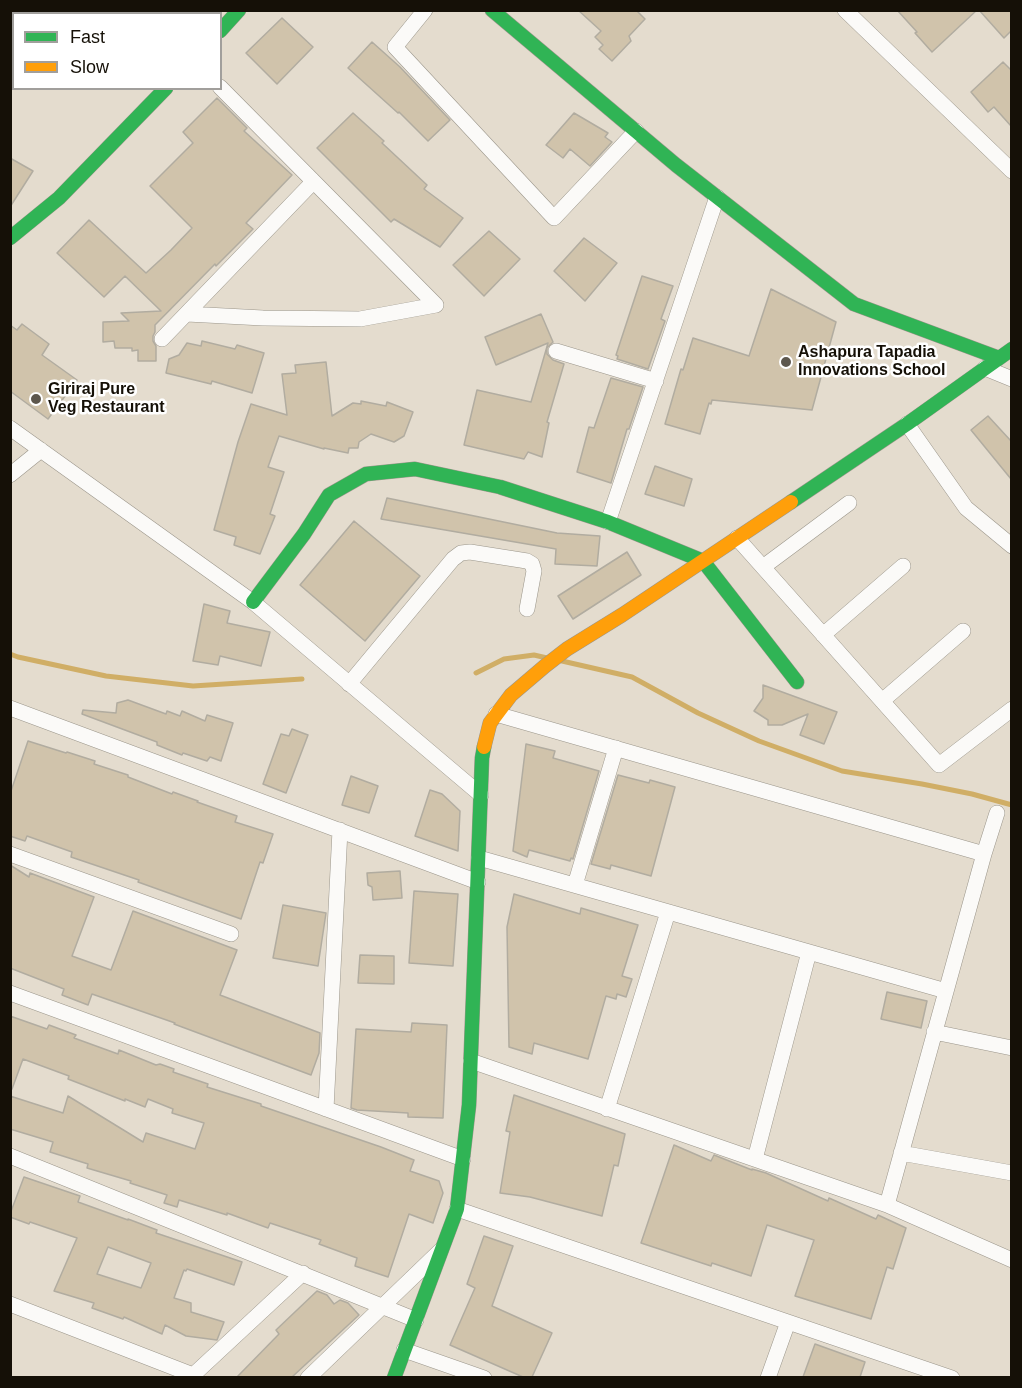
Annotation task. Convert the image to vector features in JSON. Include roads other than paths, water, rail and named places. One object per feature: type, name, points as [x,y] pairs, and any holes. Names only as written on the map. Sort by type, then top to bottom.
[{"type":"street","points":[[222,29],[239,10]]},
{"type":"street","points":[[425,10],[394,47],[554,218],[636,132]]},
{"type":"street","points":[[492,10],[676,165],[854,304],[999,358]]},
{"type":"street","points":[[850,13],[1011,171]]},
{"type":"street","points":[[186,314],[360,319],[436,306],[222,89]]},
{"type":"street","points":[[11,238],[59,198],[164,90]]},
{"type":"street","points":[[162,339],[313,182]]},
{"type":"street","points":[[608,522],[717,197]]},
{"type":"street","points":[[394,1377],[457,1209],[469,1105],[482,758],[490,723],[511,695],[567,650],[908,424],[1011,349]]},
{"type":"street","points":[[556,351],[656,381]]},
{"type":"street","points":[[985,368],[1011,380]]},
{"type":"street","points":[[908,424],[966,508],[1011,546]]},
{"type":"street","points":[[10,428],[253,602],[481,795]]},
{"type":"street","points":[[10,475],[41,450]]},
{"type":"street","points":[[253,602],[329,495],[366,474],[415,469],[500,487],[608,522],[703,561],[797,682]]},
{"type":"street","points":[[763,567],[849,503]]},
{"type":"street","points":[[737,538],[939,765],[1011,710]]},
{"type":"street","points":[[349,684],[453,559],[461,553],[470,552],[527,561],[532,564],[534,571],[527,609]]},
{"type":"street","points":[[823,635],[903,566]]},
{"type":"street","points":[[882,701],[963,631]]},
{"type":"street","points":[[11,709],[478,882]]},
{"type":"street","points":[[496,714],[984,854]]},
{"type":"street","points":[[574,885],[616,748]]},
{"type":"street","points":[[886,1205],[997,813]]},
{"type":"street","points":[[326,1109],[340,830]]},
{"type":"street","points":[[10,854],[231,933]]},
{"type":"street","points":[[478,858],[946,991]]},
{"type":"street","points":[[608,1108],[668,912]]},
{"type":"street","points":[[755,1159],[809,952]]},
{"type":"street","points":[[10,993],[463,1159]]},
{"type":"street","points":[[934,1032],[1011,1048]]},
{"type":"street","points":[[471,1061],[886,1205],[1011,1260]]},
{"type":"street","points":[[901,1153],[1011,1173]]},
{"type":"street","points":[[10,1156],[416,1320]]},
{"type":"street","points":[[457,1209],[952,1377]]},
{"type":"street","points":[[308,1377],[442,1248]]},
{"type":"street","points":[[10,1304],[191,1376],[303,1273]]},
{"type":"street","points":[[768,1377],[788,1322]]},
{"type":"street","points":[[404,1350],[484,1377]]},
{"type":"waterway","points":[[10,654],[106,676],[193,686],[302,679]]},
{"type":"waterway","points":[[476,673],[504,659],[534,655],[547,658]]},
{"type":"waterway","points":[[562,661],[632,677],[698,713],[759,741],[842,771],[922,784],[1012,805]]},
{"type":"place","name":"Ashapura Tapadia Innovations School","points":[[786,362]]},
{"type":"place","name":"Giriraj Pure Veg Restaurant","points":[[36,399]]}]
